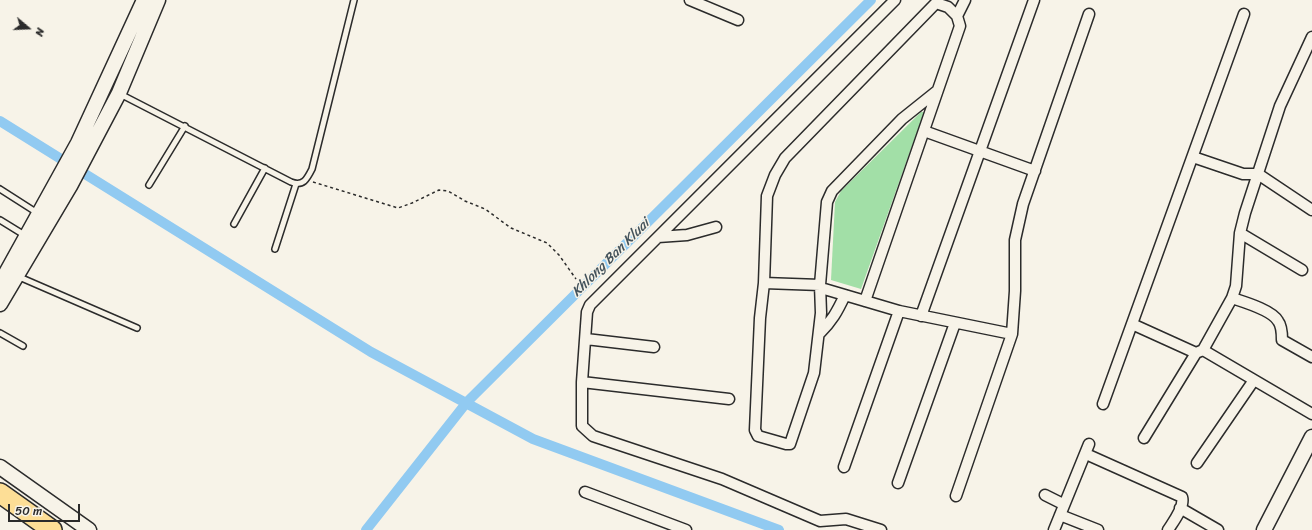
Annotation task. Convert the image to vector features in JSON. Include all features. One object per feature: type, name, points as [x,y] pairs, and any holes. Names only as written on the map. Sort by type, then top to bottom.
[{"type":"highway","points":[[0,493],[52,530]]},
{"type":"street","points":[[0,304],[64,184],[78,143],[144,0]]},
{"type":"street","points":[[0,284],[40,214],[88,153],[119,93],[158,0]]},
{"type":"street","points":[[690,0],[738,20]]},
{"type":"street","points":[[881,530],[846,519],[820,521],[722,479],[593,436],[582,426],[582,382],[587,312],[590,305],[895,0]]},
{"type":"street","points":[[957,16],[965,0]]},
{"type":"street","points":[[922,316],[1034,0]]},
{"type":"street","points":[[865,301],[960,26],[957,16],[948,7],[936,3],[785,158],[775,175],[767,196],[764,283],[757,376],[755,430],[758,436],[786,444],[792,442],[814,373],[827,202],[832,190],[902,119],[937,91]]},
{"type":"street","points":[[956,496],[1012,334],[1015,290],[1014,240],[1024,204],[1089,14]]},
{"type":"street","points":[[1103,404],[1244,14]]},
{"type":"street","points":[[1144,438],[1200,352],[1232,298],[1238,275],[1240,233],[1245,213],[1280,106],[1312,37]]},
{"type":"street","points":[[924,132],[1035,171]]},
{"type":"street","points":[[1192,157],[1243,174],[1258,174],[1312,210]]},
{"type":"street","points":[[658,237],[687,235],[716,227]]},
{"type":"street","points":[[1240,233],[1302,270]]},
{"type":"street","points":[[764,283],[820,287],[899,311],[1012,334]]},
{"type":"street","points":[[818,334],[831,322],[845,295]]},
{"type":"street","points":[[1232,298],[1266,311],[1277,319],[1280,325],[1282,340],[1312,357]]},
{"type":"street","points":[[844,467],[899,311]]},
{"type":"street","points":[[898,483],[955,323]]},
{"type":"street","points":[[1132,324],[1200,352],[1254,380],[1312,414]]},
{"type":"street","points":[[586,339],[654,347]]},
{"type":"street","points":[[1197,463],[1254,380]]},
{"type":"street","points":[[582,382],[730,399]]},
{"type":"street","points":[[1265,530],[1312,437]]},
{"type":"street","points":[[1054,530],[1089,444]]},
{"type":"street","points":[[1086,454],[1182,497],[1183,501],[1168,530]]},
{"type":"street","points":[[0,467],[89,530]]},
{"type":"street","points":[[585,492],[663,526],[686,530]]},
{"type":"street","points":[[1045,496],[1064,504]]},
{"type":"street","points":[[1180,508],[1218,530]]},
{"type":"street","points":[[1060,515],[1098,530]]},
{"type":"lane","points":[[119,93],[296,184],[307,180],[312,169],[354,0]]},
{"type":"lane","points":[[149,185],[185,126]]},
{"type":"lane","points":[[234,224],[265,168]]},
{"type":"lane","points":[[274,250],[296,184]]},
{"type":"lane","points":[[0,188],[40,214]]},
{"type":"lane","points":[[0,220],[27,236]]},
{"type":"lane","points":[[16,275],[137,328]]},
{"type":"lane","points":[[0,333],[23,346]]},
{"type":"path","points":[[307,180],[398,208],[439,190],[448,191],[468,203],[485,209],[511,228],[547,243],[559,255],[576,278]]},
{"type":"green space","points":[[921,112],[924,112],[861,289],[831,280],[835,202],[841,191]]},
{"type":"waterway","name":"Khlong Ban Kluai","points":[[366,530],[467,402],[871,0]]},
{"type":"waterway","points":[[0,121],[371,352],[533,439],[779,530]]}]
